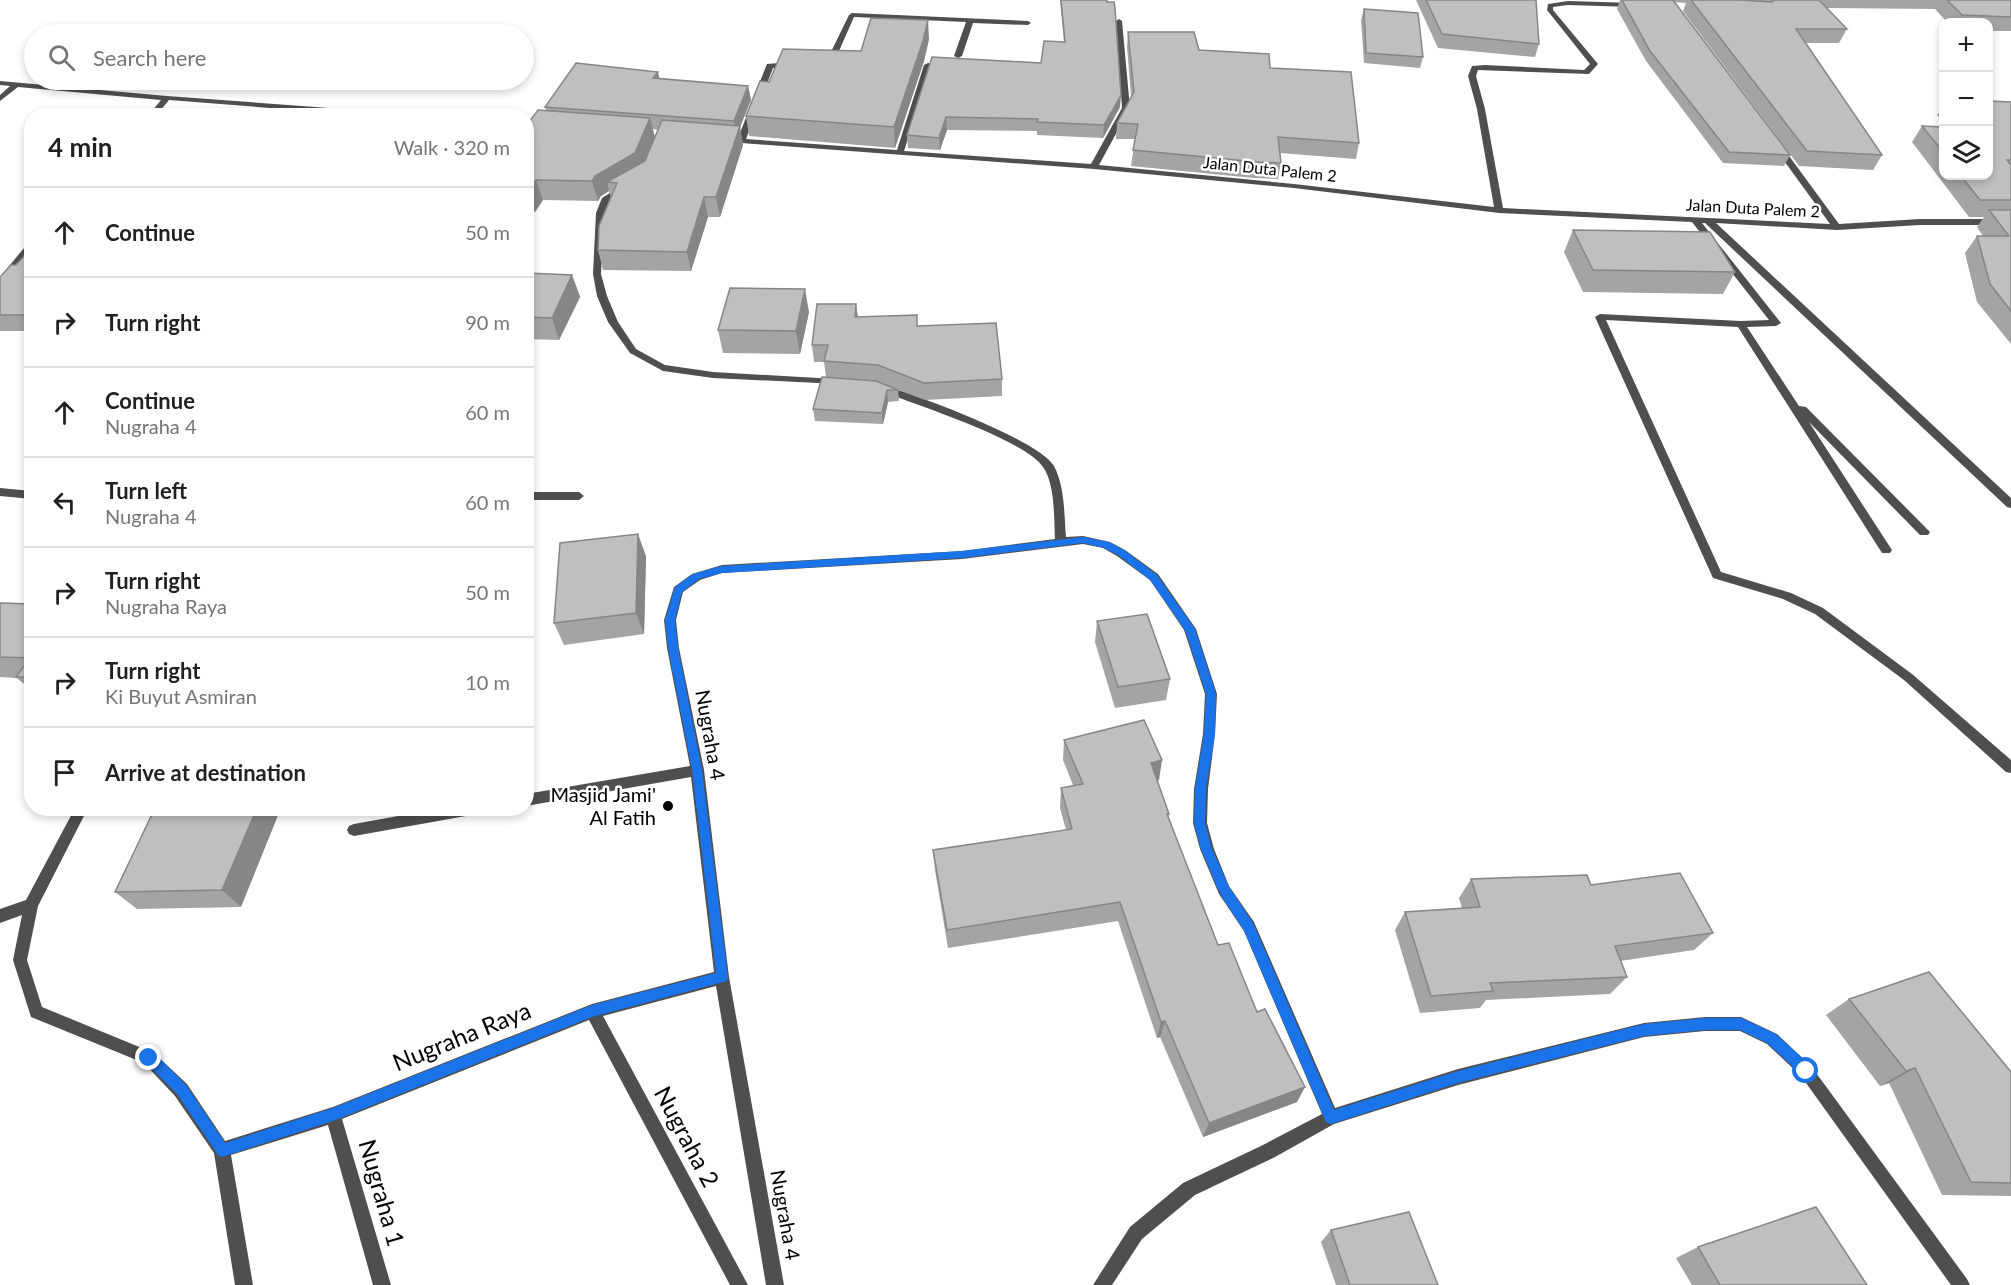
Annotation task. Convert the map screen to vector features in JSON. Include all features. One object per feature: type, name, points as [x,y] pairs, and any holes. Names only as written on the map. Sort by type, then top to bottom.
[{"type":"street","points":[[1499,210],[1473,71],[1475,68],[1586,72],[1594,64],[1550,10],[1550,5],[1568,3],[1637,5]]},
{"type":"street","points":[[821,61],[831,60],[852,15],[1028,23]]},
{"type":"street","points":[[958,56],[970,20]]},
{"type":"street","points":[[1094,167],[1126,108],[1119,21]]},
{"type":"street","points":[[741,141],[770,66],[800,63]]},
{"type":"street","points":[[900,152],[928,65],[951,66]]},
{"type":"street","points":[[0,82],[24,85]]},
{"type":"street","points":[[0,99],[17,84]]},
{"type":"street","points":[[81,90],[302,108]]},
{"type":"street","points":[[159,108],[167,98]]},
{"type":"street","name":"Jalan Duta Palem 2","points":[[718,139],[1094,167],[1294,186],[1499,210],[1838,227],[1920,222],[2011,222]]},
{"type":"street","points":[[1773,140],[1838,227]]},
{"type":"street","points":[[634,183],[606,200],[600,213],[597,274],[602,296],[613,322],[633,351],[663,368],[713,375],[848,383]]},
{"type":"street","points":[[1701,220],[1776,323],[1741,324],[1600,318],[1717,575],[1787,596],[1819,611],[1908,677],[2008,761]]},
{"type":"street","points":[[1701,220],[2011,504]]},
{"type":"street","points":[[0,283],[24,254]]},
{"type":"street","points":[[1741,324],[1886,550]]},
{"type":"street","points":[[870,386],[880,387],[1029,449],[1047,464],[1061,512],[1061,536]]},
{"type":"street","points":[[1784,391],[1924,532]]},
{"type":"street","points":[[0,492],[24,494]]},
{"type":"street","points":[[534,496],[579,496]]},
{"type":"street","name":"Nugraha 4","points":[[775,1285],[722,977],[697,770],[673,648],[670,620],[678,590],[696,577],[722,569],[962,555],[1061,536],[1106,545],[1154,577],[1190,629],[1211,694],[1209,734],[1201,789],[1200,823],[1207,849],[1224,890],[1249,927],[1331,1117]]},
{"type":"street","points":[[534,799],[697,770]]},
{"type":"street","points":[[78,816],[31,905],[20,960],[36,1012],[149,1058],[181,1090],[222,1150],[244,1285]]},
{"type":"street","points":[[354,830],[432,816]]},
{"type":"street","points":[[0,916],[31,905]]},
{"type":"street","name":"Nugraha Raya","points":[[222,1150],[333,1115],[592,1011],[722,977]]},
{"type":"street","name":"Nugraha 2","points":[[592,1011],[739,1285]]},
{"type":"street","points":[[1102,1285],[1136,1233],[1189,1189],[1269,1152],[1331,1117],[1458,1077],[1644,1030],[1705,1024],[1741,1024],[1772,1039],[1806,1071],[1960,1285]]},
{"type":"street","name":"Nugraha 1","points":[[333,1115],[382,1285]]},
{"type":"building","points":[[1061,0],[1114,2],[1121,95],[1104,125],[1037,122],[1038,119],[946,117],[939,138],[907,135],[932,57],[1041,63],[1044,41],[1065,42]]},
{"type":"building","points":[[1426,0],[1536,0],[1539,44],[1442,34]]},
{"type":"building","points":[[1622,0],[1673,0],[1790,155],[1729,152],[1650,51]]},
{"type":"building","points":[[1691,0],[1772,2],[1774,0],[1819,0],[1847,29],[1796,29],[1882,155],[1807,151]]},
{"type":"building","points":[[1947,0],[2011,0],[2011,17],[1962,15]]},
{"type":"building","points":[[1364,9],[1418,13],[1423,57],[1366,53]]},
{"type":"building","points":[[871,18],[928,20],[894,127],[746,116],[760,81],[769,82],[783,49],[861,51]]},
{"type":"building","points":[[1128,32],[1194,32],[1199,50],[1269,54],[1270,68],[1351,72],[1359,143],[1278,137],[1281,163],[1133,150],[1138,124],[1117,123],[1134,92]]},
{"type":"building","points":[[576,63],[658,72],[653,78],[748,86],[734,121],[545,107]]},
{"type":"building","points":[[1993,101],[2011,102],[2011,160],[2007,160],[2011,165],[2011,200],[1980,200],[1964,180],[1993,180]]},
{"type":"building","points":[[538,110],[650,118],[635,153],[595,176],[592,181],[536,180],[534,183],[534,115]]},
{"type":"building","points":[[662,120],[740,126],[716,197],[704,197],[687,252],[598,250],[599,226],[617,183],[607,182],[645,161]]},
{"type":"building","points":[[1922,126],[1939,127],[1939,147]]},
{"type":"building","points":[[1989,210],[2011,210],[2011,311],[1990,284],[1977,236],[2009,236]]},
{"type":"building","points":[[1573,230],[1710,232],[1735,272],[1593,270]]},
{"type":"building","points":[[24,256],[24,315],[0,315],[0,277],[11,265],[16,265]]},
{"type":"building","points":[[534,273],[572,275],[552,318],[534,317]]},
{"type":"building","points":[[730,288],[805,289],[796,331],[718,330]]},
{"type":"building","points":[[817,304],[856,304],[855,317],[917,315],[917,326],[996,323],[1002,379],[924,383],[878,365],[824,361],[828,345],[812,345]]},
{"type":"building","points":[[822,377],[876,381],[898,390],[887,390],[882,413],[813,409]]},
{"type":"building","points":[[638,534],[636,613],[554,623],[560,543]]},
{"type":"building","points":[[0,603],[24,604],[24,658],[0,657]]},
{"type":"building","points":[[1147,614],[1170,679],[1118,687],[1097,621]]},
{"type":"building","points":[[24,666],[24,677],[16,677]]},
{"type":"building","points":[[1144,720],[1162,760],[1151,763],[1169,814],[1167,814],[1218,945],[1229,943],[1257,1012],[1265,1009],[1305,1087],[1209,1123],[1165,1021],[1161,1022],[1120,902],[947,930],[933,850],[1072,829],[1061,788],[1083,784],[1064,740]]},
{"type":"building","points":[[151,816],[254,816],[222,890],[115,892]]},
{"type":"building","points":[[1680,873],[1713,933],[1615,946],[1627,977],[1490,983],[1493,991],[1431,996],[1405,912],[1480,907],[1471,879],[1587,875],[1591,885]]},
{"type":"building","points":[[1929,972],[2011,1072],[2011,1183],[1971,1182],[1915,1068],[1906,1071],[1849,999]]},
{"type":"building","points":[[1816,1207],[1867,1285],[1720,1285],[1698,1247]]},
{"type":"building","points":[[1409,1212],[1438,1285],[1350,1285],[1331,1230]]},
{"type":"place","name":"Masjid Jami' Al Fatih","points":[[668,806]]},
{"type":"route","points":[[149,1058],[181,1090],[222,1150],[333,1115],[592,1011],[722,977],[697,770],[673,648],[670,620],[678,590],[696,577],[722,569],[962,555],[1083,540],[1106,545],[1154,577],[1190,629],[1211,694],[1209,734],[1201,789],[1200,823],[1207,849],[1224,890],[1249,927],[1331,1117],[1458,1077],[1644,1030],[1705,1024],[1741,1024],[1772,1039],[1806,1071]]}]
